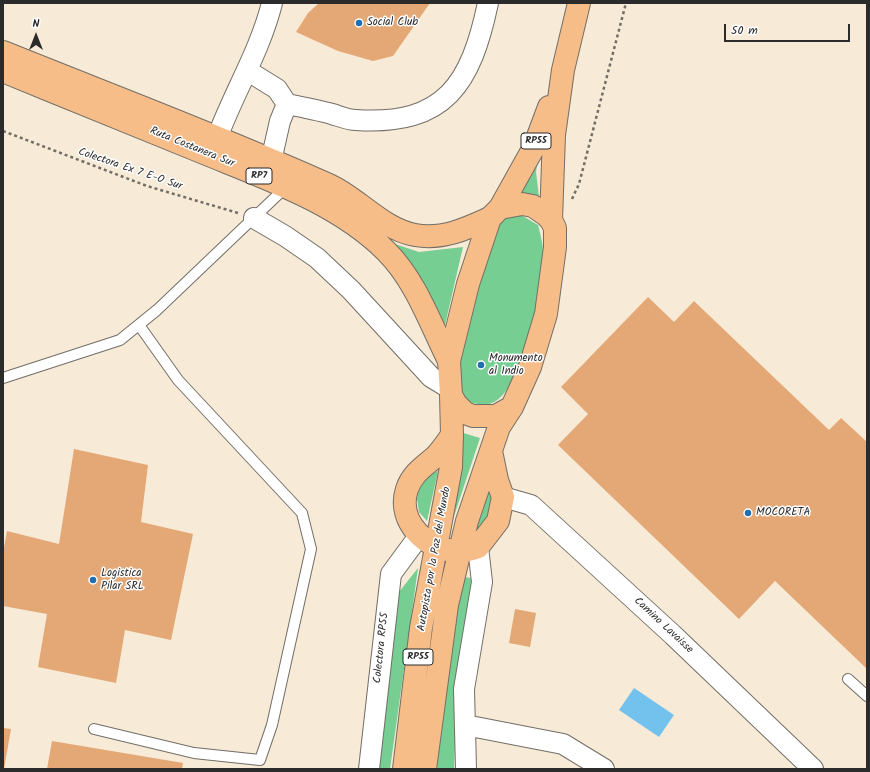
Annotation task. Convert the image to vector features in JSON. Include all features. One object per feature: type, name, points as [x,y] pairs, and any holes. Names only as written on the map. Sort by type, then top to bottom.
[{"type":"main road","name":"RP55","points":[[551,220],[554,135],[563,70],[579,3]]},
{"type":"main road","name":"Ruta Costanera Sur","points":[[3,52],[217,138],[331,186],[395,228],[413,235],[430,237],[466,229],[495,213]]},
{"type":"main road","name":"RP55","points":[[495,213],[534,147],[563,70]]},
{"type":"main road","name":"Ruta Costanera Sur","points":[[3,71],[285,188],[341,215],[366,232],[387,252],[404,272],[417,294],[449,361]]},
{"type":"main road","name":"RP7","points":[[495,213],[522,204],[533,206],[551,220]]},
{"type":"main road","name":"Autopista por la Paz del Mundo","points":[[404,769],[421,628],[428,542],[451,467],[452,435],[449,361],[470,277],[495,213]]},
{"type":"main road","name":"Autopista por la Paz del Mundo","points":[[425,769],[447,605],[469,549],[475,496],[492,451],[499,426],[512,407],[530,367],[546,314],[555,247],[554,228],[551,220]]},
{"type":"main road","points":[[450,392],[456,404],[465,413],[474,416],[496,416],[512,407]]},
{"type":"main road","points":[[452,435],[435,456],[418,469],[407,489],[404,507],[410,524],[428,542],[469,549],[498,521],[503,497],[497,480],[492,451]]},
{"type":"street","points":[[217,138],[248,71],[267,24],[272,3]]},
{"type":"street","points":[[248,71],[277,89],[287,104],[354,120],[400,118],[414,115],[442,102],[460,83],[474,58],[482,34],[488,3]]},
{"type":"street","points":[[271,161],[280,121],[287,104]]},
{"type":"street","points":[[254,218],[285,236],[317,258],[351,290],[431,377],[450,392]]},
{"type":"street","name":"Camino Lavaisse","points":[[503,497],[531,505],[673,635],[813,769]]},
{"type":"street","name":"Colectora RP55","points":[[369,769],[391,574],[428,542]]},
{"type":"street","points":[[466,769],[464,688],[482,582],[469,549]]},
{"type":"street","points":[[465,725],[563,744],[604,769]]},
{"type":"lane","points":[[3,378],[120,340],[157,310],[285,188]]},
{"type":"lane","points":[[94,729],[194,752],[260,760],[272,725],[311,549],[302,513],[178,380],[139,325]]},
{"type":"lane","points":[[848,679],[867,696]]},
{"type":"path","points":[[570,204],[579,184],[626,3]]},
{"type":"path","name":"Colectora Ex 7 E-O Sur","points":[[3,131],[147,186],[254,218]]},
{"type":"green space","points":[[542,133],[536,172],[539,197],[514,192]]},
{"type":"green space","points":[[337,203],[395,244],[419,252],[463,247],[442,338],[406,264]]},
{"type":"green space","points":[[521,215],[538,225],[543,250],[539,292],[528,338],[521,360],[503,395],[492,403],[486,405],[465,401],[454,373],[492,226],[504,218]]},
{"type":"green space","points":[[460,432],[480,438],[452,522]]},
{"type":"green space","points":[[438,471],[427,521],[419,512],[417,499],[419,485],[425,476]]},
{"type":"green space","points":[[485,478],[493,490],[489,516],[481,528],[470,532]]},
{"type":"green space","points":[[418,568],[390,769],[375,769],[399,592]]},
{"type":"green space","points":[[459,576],[476,579],[457,686],[454,769],[432,769]]},
{"type":"water","points":[[634,688],[674,715],[659,737],[619,710]]},
{"type":"building","name":"Social Club","points":[[319,3],[430,3],[393,56],[373,61],[338,51],[296,32],[308,13]]},
{"type":"building","name":"MOCORETA","points":[[648,297],[674,322],[694,301],[829,430],[841,418],[867,442],[867,669],[775,581],[739,619],[558,445],[588,414],[561,387]]},
{"type":"building","name":"Logistica Pilar SRL","points":[[74,449],[148,465],[141,522],[193,534],[171,640],[125,630],[116,683],[38,667],[47,614],[3,606],[3,553],[7,531],[59,544]]},
{"type":"building","points":[[515,609],[536,613],[530,647],[509,643]]},
{"type":"building","points":[[3,728],[11,729],[4,769],[3,769]]},
{"type":"building","points":[[52,741],[183,763],[182,769],[47,769]]},
{"type":"place","name":"Social Club","points":[[359,23]]},
{"type":"place","name":"Monumento al Indio","points":[[481,365]]},
{"type":"place","name":"MOCORETA","points":[[748,513]]},
{"type":"place","name":"Logistica Pilar SRL","points":[[93,580]]}]
